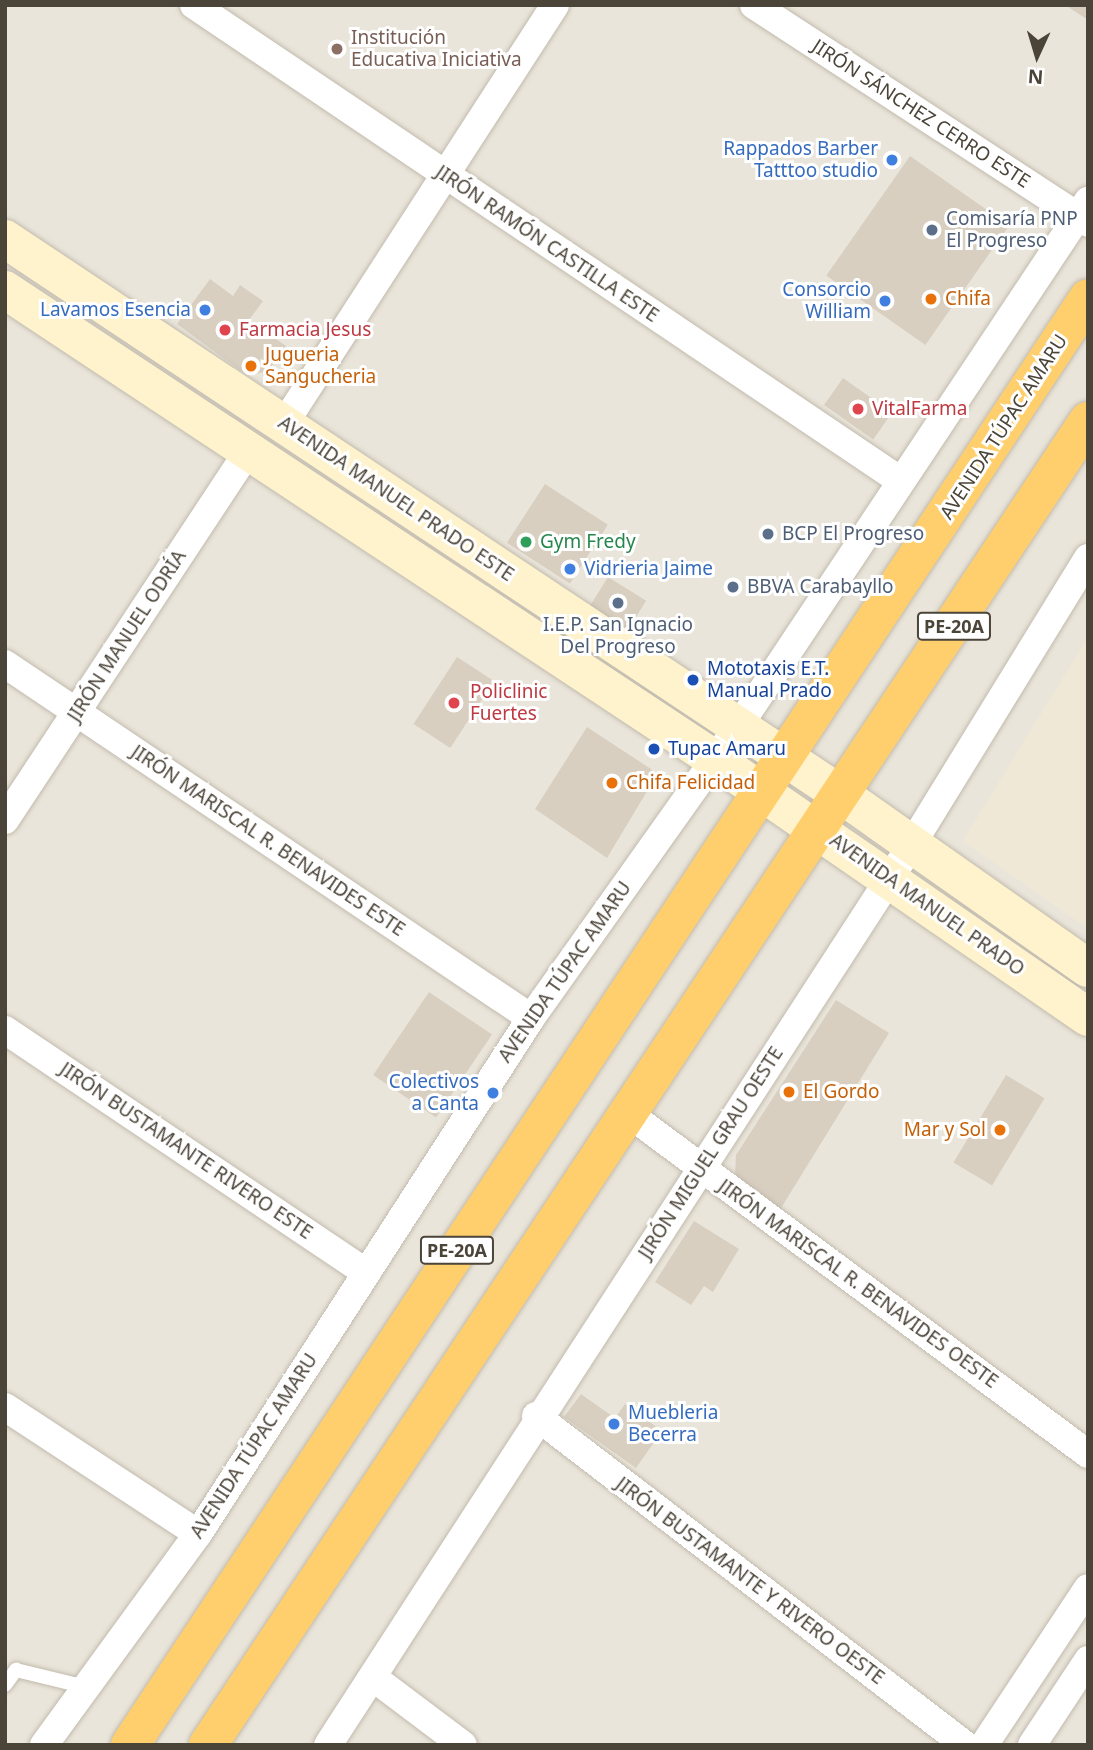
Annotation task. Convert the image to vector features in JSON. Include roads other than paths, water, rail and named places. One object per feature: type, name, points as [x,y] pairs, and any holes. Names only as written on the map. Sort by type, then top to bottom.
[{"type":"highway","name":"AVENIDA TÚPAC AMARU","points":[[130,1745],[765,794],[1088,298]]},
{"type":"highway","name":"PE-20A","points":[[208,1745],[820,831],[1088,421]]},
{"type":"street","name":"JIRÓN RAMÓN CASTILLA ESTE","points":[[194,5],[901,481]]},
{"type":"street","points":[[284,424],[555,5]]},
{"type":"street","name":"JIRÓN SÁNCHEZ CERRO ESTE","points":[[754,5],[1085,214]]},
{"type":"street","name":"AVENIDA TÚPAC AMARU","points":[[44,1745],[198,1534],[531,1018],[737,727],[901,481],[1085,214]]},
{"type":"street","name":"AVENIDA MANUEL PRADO ESTE","points":[[5,239],[788,759]]},
{"type":"street","points":[[5,290],[765,794]]},
{"type":"street","name":"JIRÓN MANUEL ODRÍA","points":[[5,820],[248,451]]},
{"type":"street","name":"JIRÓN MIGUEL GRAU OESTE","points":[[328,1745],[374,1678],[536,1416],[702,1169],[912,844],[1088,558]]},
{"type":"street","name":"JIRÓN MARISCAL R. BENAVIDES ESTE","points":[[5,664],[531,1018]]},
{"type":"street","points":[[788,759],[1088,968]]},
{"type":"street","name":"AVENIDA MANUEL PRADO","points":[[765,794],[1088,1017]]},
{"type":"street","name":"JIRÓN BUSTAMANTE RIVERO ESTE","points":[[5,1030],[366,1273]]},
{"type":"street","name":"JIRÓN MARISCAL R. BENAVIDES OESTE","points":[[628,1114],[1088,1454]]},
{"type":"street","points":[[5,1407],[198,1534]]},
{"type":"street","name":"JIRÓN BUSTAMANTE Y RIVERO OESTE","points":[[536,1416],[965,1745]]},
{"type":"street","points":[[984,1745],[1088,1588]]},
{"type":"street","points":[[1032,1745],[1088,1660]]},
{"type":"street","points":[[374,1678],[463,1745]]},
{"type":"lane","points":[[5,1685],[16,1670],[86,1686]]},
{"type":"place","name":"Institución Educativa Iniciativa","points":[[337,49]]},
{"type":"place","name":"Rappados Barber Tatttoo studio","points":[[892,160]]},
{"type":"place","name":"Comisaría PNP El Progreso","points":[[932,230]]},
{"type":"place","name":"Chifa","points":[[931,299]]},
{"type":"place","name":"Consorcio William","points":[[885,301]]},
{"type":"place","name":"Lavamos Esencia","points":[[205,310]]},
{"type":"place","name":"Farmacia Jesus","points":[[225,330]]},
{"type":"place","name":"Jugueria Sangucheria","points":[[251,366]]},
{"type":"place","name":"VitalFarma","points":[[858,409]]},
{"type":"place","name":"BCP El Progreso","points":[[768,534]]},
{"type":"place","name":"Gym Fredy","points":[[526,542]]},
{"type":"place","name":"Vidrieria Jaime","points":[[570,569]]},
{"type":"place","name":"BBVA Carabayllo","points":[[733,587]]},
{"type":"place","name":"I.E.P. San Ignacio Del Progreso","points":[[618,603]]},
{"type":"place","name":"Mototaxis E.T. Manual Prado","points":[[693,680]]},
{"type":"place","name":"Policlinic Fuertes","points":[[454,703]]},
{"type":"place","name":"Tupac Amaru","points":[[654,749]]},
{"type":"place","name":"Chifa Felicidad","points":[[612,783]]},
{"type":"place","name":"El Gordo","points":[[789,1092]]},
{"type":"place","name":"Colectivos a Canta","points":[[493,1093]]},
{"type":"place","name":"Mar y Sol","points":[[1000,1130]]},
{"type":"place","name":"Muebleria Becerra","points":[[614,1424]]}]
